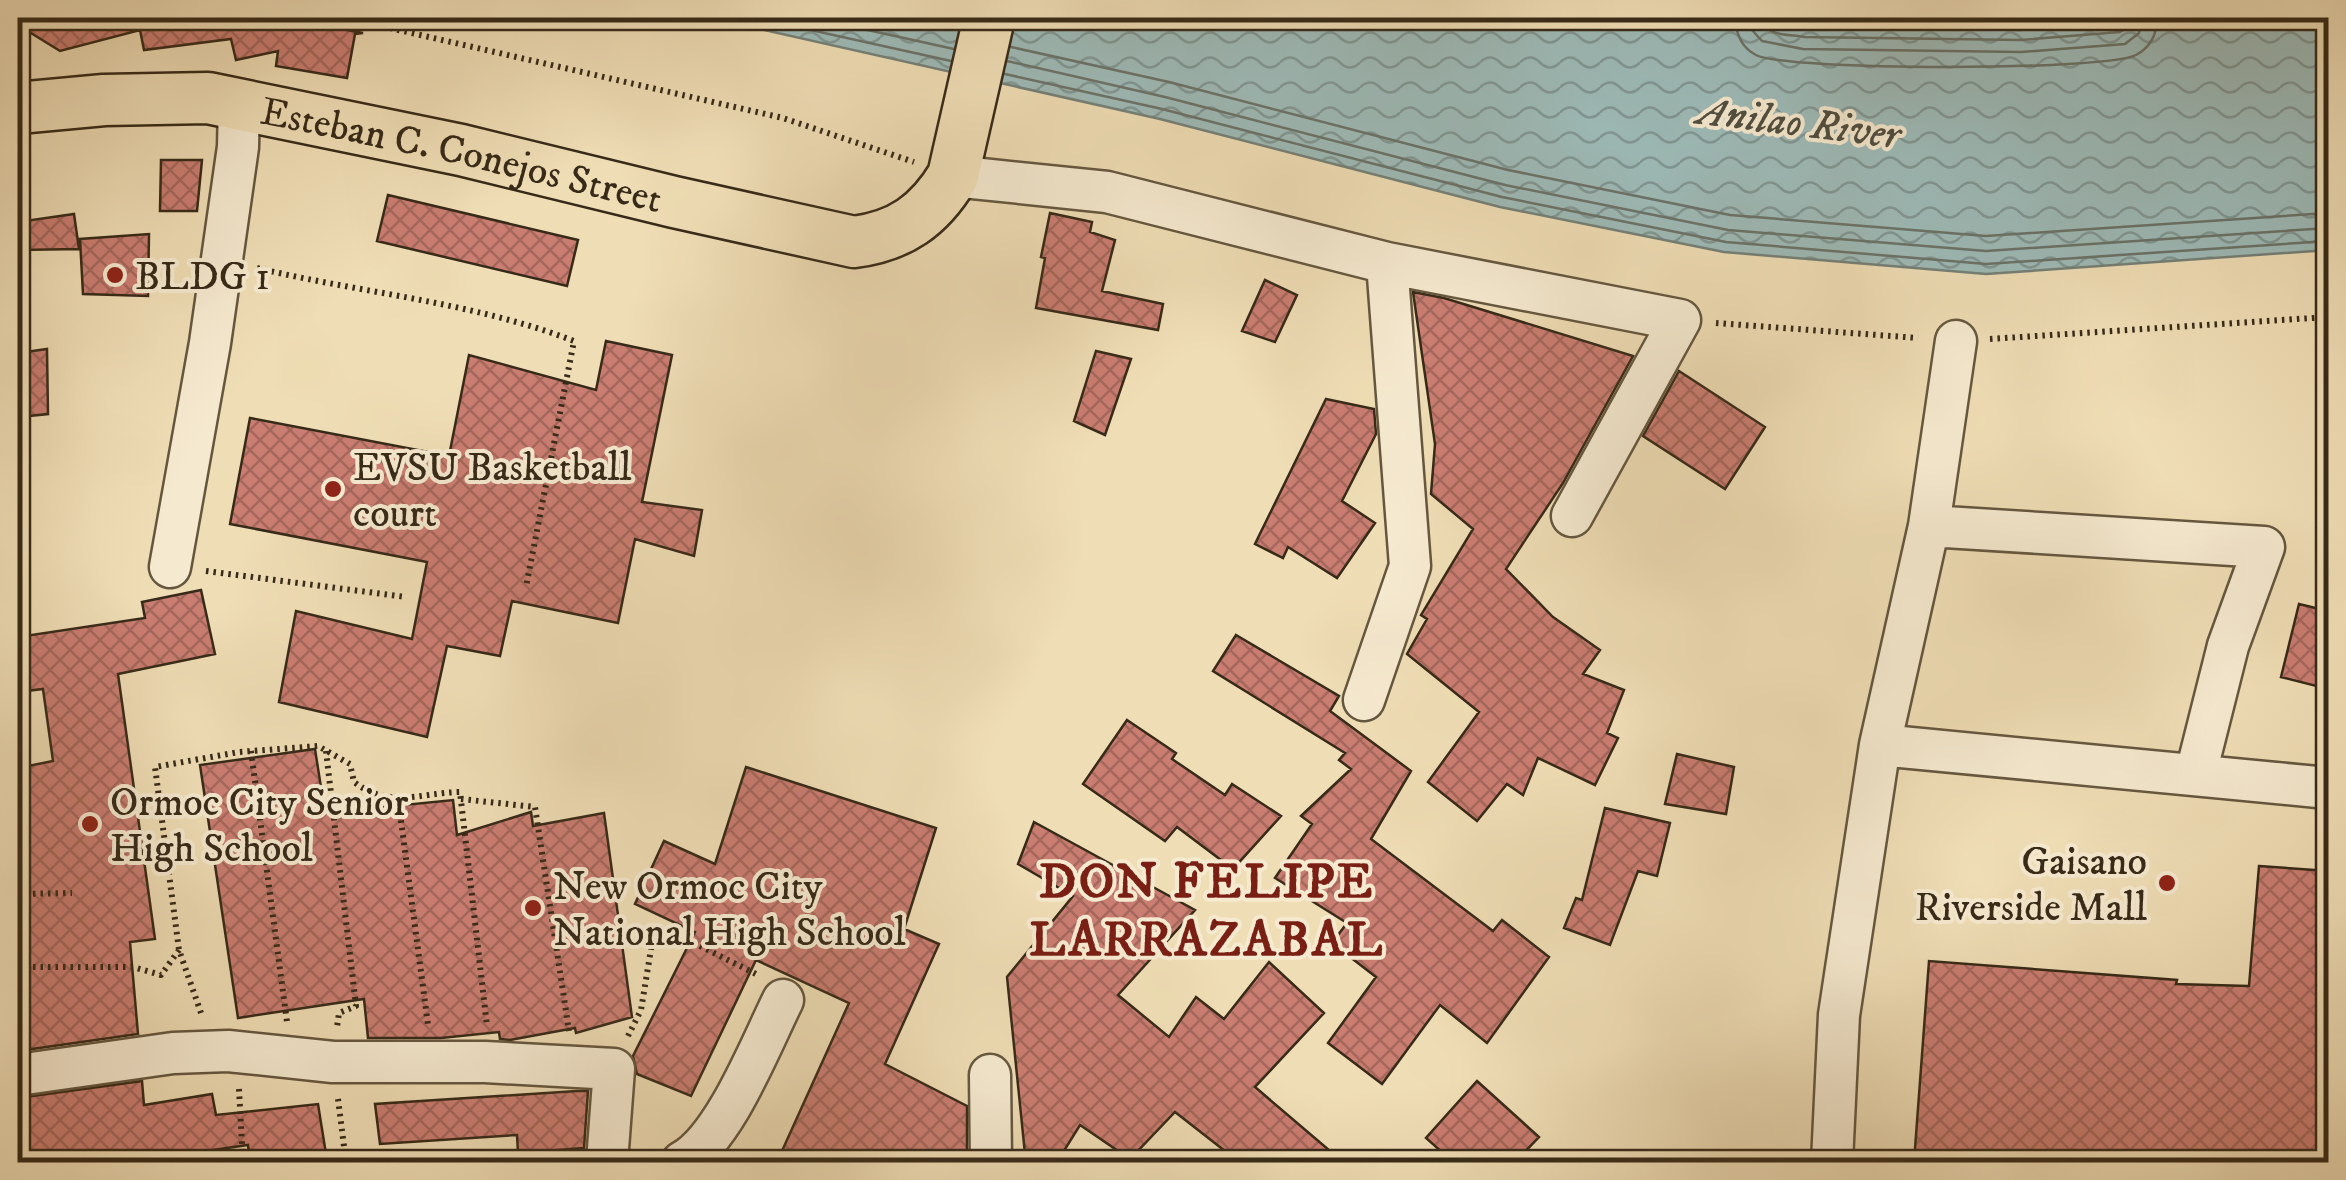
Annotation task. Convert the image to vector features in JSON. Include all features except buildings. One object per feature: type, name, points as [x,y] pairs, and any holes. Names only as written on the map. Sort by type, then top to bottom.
[{"type":"main road","points":[[955,167],[989,18]]},
{"type":"main road","name":"Esteban C. Conejos Street","points":[[18,108],[104,100],[208,98],[460,150],[854,242],[880,239],[921,217],[942,196],[955,167]]},
{"type":"street","points":[[170,567],[210,342],[238,147],[240,104]]},
{"type":"street","points":[[955,167],[1107,192],[1386,263],[1680,320],[1572,516]]},
{"type":"street","points":[[1364,700],[1410,566],[1386,263]]},
{"type":"street","points":[[1832,1162],[1839,1016],[1880,745],[1929,526],[1956,341]]},
{"type":"street","points":[[1929,526],[2264,548],[2228,646],[2196,773]]},
{"type":"street","points":[[1880,745],[2328,788]]},
{"type":"street","points":[[682,1162],[696,1155],[721,1122],[783,1000]]},
{"type":"street","points":[[18,1074],[215,1051],[333,1062],[485,1062],[614,1069],[607,1162]]},
{"type":"street","points":[[990,1075],[991,1162]]},
{"type":"path","points":[[18,48],[30,18]]},
{"type":"path","points":[[346,18],[783,118],[955,167]]},
{"type":"path","points":[[222,259],[333,286],[441,304],[574,341],[526,588]]},
{"type":"path","points":[[1680,320],[1956,341],[2328,318]]},
{"type":"path","points":[[170,567],[406,597]]},
{"type":"path","points":[[215,1051],[179,950],[155,767],[251,751],[318,746],[350,764],[354,782],[373,796],[398,798],[460,792],[487,1022],[485,1062]]},
{"type":"path","points":[[251,751],[292,1057]]},
{"type":"path","points":[[326,751],[356,1006],[339,1013],[333,1062],[346,1162]]},
{"type":"path","points":[[398,798],[433,1062]]},
{"type":"path","points":[[461,799],[534,807],[569,1024],[570,1046],[563,1066]]},
{"type":"path","points":[[18,894],[72,893]]},
{"type":"path","points":[[614,1069],[641,1010],[654,931],[690,941],[766,979],[783,1000]]},
{"type":"path","points":[[18,966],[133,967],[162,975],[179,950]]},
{"type":"water","name":"Anilao River","points":[[711,18],[1739,18],[1805,27],[2020,30],[2184,18],[2328,18],[2328,250],[1986,274],[1724,252],[1500,207],[1160,119]]},
{"type":"place","name":"BLDG 1","points":[[115,275]]},
{"type":"place","name":"EVSU Basketball court","points":[[333,489]]},
{"type":"place","name":"Ormoc City Senior High School","points":[[90,824]]},
{"type":"place","name":"Gaisano Riverside Mall","points":[[2167,883]]},
{"type":"place","name":"New Ormoc City National High School","points":[[533,908]]},
{"type":"district","name":"DON FELIPE LARRAZABAL","points":[[1207,908]]}]
